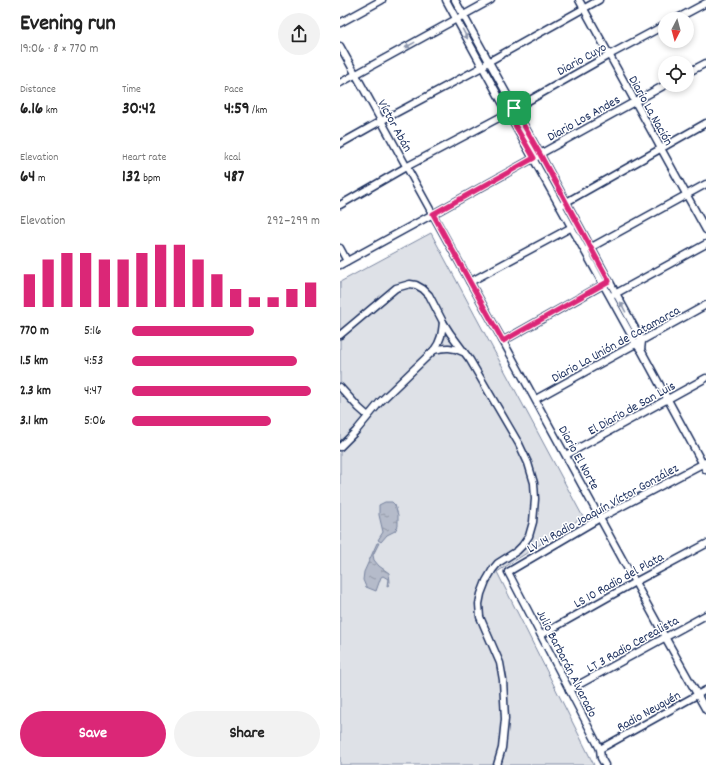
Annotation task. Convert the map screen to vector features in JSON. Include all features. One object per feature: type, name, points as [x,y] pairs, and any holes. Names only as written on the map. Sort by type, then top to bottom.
[{"type":"street","points":[[340,23],[382,0]]},
{"type":"street","points":[[446,0],[572,228],[588,249]]},
{"type":"street","points":[[454,0],[566,202],[606,283],[610,297],[639,343]]},
{"type":"street","points":[[340,83],[491,0]]},
{"type":"street","name":"Diario La Nación","points":[[579,0],[706,230]]},
{"type":"street","points":[[340,144],[482,67],[488,62],[599,0]]},
{"type":"street","points":[[689,12],[706,3]]},
{"type":"street","name":"Diario Cuyo","points":[[340,205],[406,167],[508,113],[514,108],[658,29]]},
{"type":"street","name":"Víctor Abán","points":[[340,46],[433,214]]},
{"type":"street","points":[[694,69],[706,62]]},
{"type":"street","name":"Diario Los Andes","points":[[340,264],[658,89]]},
{"type":"street","points":[[560,206],[706,123]]},
{"type":"street","points":[[588,249],[706,184]]},
{"type":"street","name":"Diario El Norte","points":[[433,214],[706,710]]},
{"type":"street","points":[[470,282],[572,228]]},
{"type":"street","points":[[610,297],[706,244]]},
{"type":"street","points":[[340,248],[347,261]]},
{"type":"street","points":[[606,283],[616,293],[641,350],[705,465]]},
{"type":"street","points":[[503,341],[606,283]]},
{"type":"street","points":[[340,335],[396,288],[410,284],[416,285],[423,289],[443,322],[470,360],[528,462],[535,491],[533,522],[529,536],[522,546],[492,569],[481,594],[479,604],[479,614],[498,658],[503,680],[505,719],[502,748],[497,765]]},
{"type":"street","name":"Diario La Unión de Catamarca","points":[[536,399],[706,305]]},
{"type":"street","points":[[340,447],[356,431],[380,402],[434,350],[440,339],[443,322]]},
{"type":"street","points":[[434,350],[451,348],[464,352]]},
{"type":"street","name":"El Diario de San Luis","points":[[566,455],[706,378]]},
{"type":"street","points":[[340,387],[368,416]]},
{"type":"street","name":"LV 14 Radio Joaquín Víctor González","points":[[508,572],[600,518],[705,465]]},
{"type":"street","name":"LS 10 Radio del Plata","points":[[541,635],[706,544]]},
{"type":"street","name":"Julio Barbarán Alvarado","points":[[508,572],[600,749],[601,758],[605,765]]},
{"type":"street","name":"LT 3 Radio Cerealista","points":[[570,690],[706,615]]},
{"type":"street","name":"Radio Neuquén","points":[[600,749],[706,690]]},
{"type":"shaded area","points":[[431,233],[583,517],[497,572],[594,765],[340,765],[340,282]]},
{"type":"water","points":[[385,502],[392,502],[395,505],[398,515],[398,526],[395,531],[387,535],[381,542],[378,540],[383,532],[379,515],[379,505]]},
{"type":"water","points":[[377,543],[379,543],[373,555],[374,560],[379,566],[389,573],[390,582],[387,586],[388,579],[383,576],[381,577],[376,591],[366,587],[363,580],[364,572]]},
{"type":"route","points":[[514,108],[609,281],[503,341],[433,214],[534,158],[508,113],[514,108]]}]
